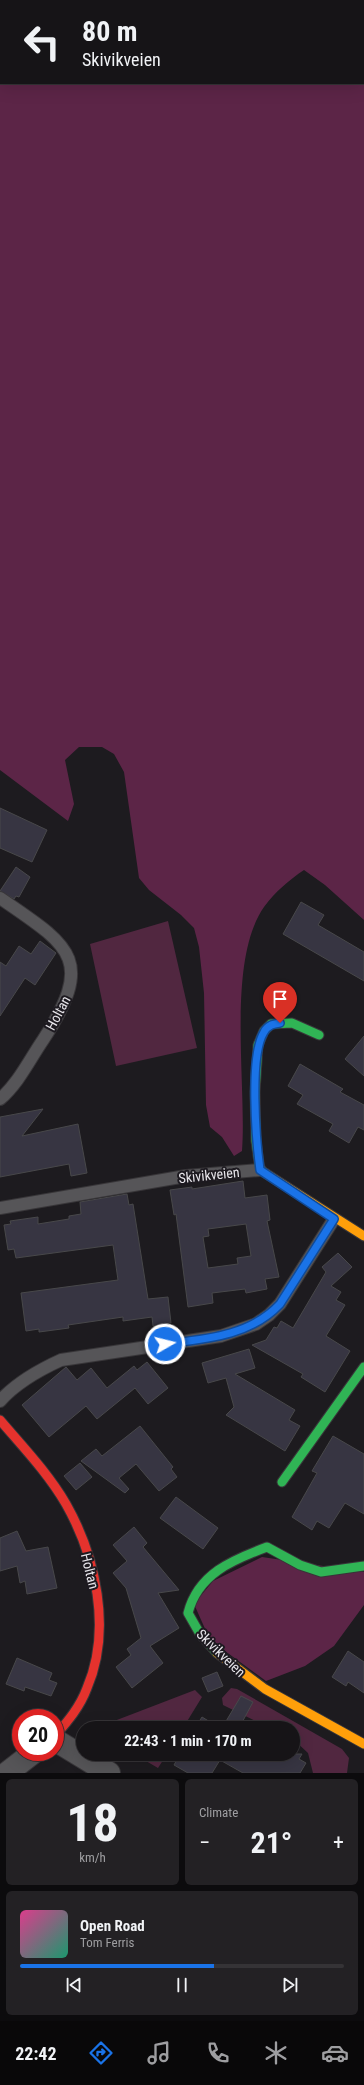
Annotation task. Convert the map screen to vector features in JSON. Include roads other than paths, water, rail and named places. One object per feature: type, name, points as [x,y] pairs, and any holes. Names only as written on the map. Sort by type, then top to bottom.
[{"type":"street","name":"Skivikveien","points":[[319,1035],[292,1023],[271,1024],[264,1031],[258,1045],[255,1092],[256,1141],[260,1170],[334,1219],[364,1236]]},
{"type":"street","points":[[282,1482],[364,1367]]},
{"type":"street","name":"Holtan","points":[[0,1420],[51,1480],[74,1518],[90,1561],[97,1601],[100,1633],[96,1665],[86,1693],[76,1712],[64,1726]]},
{"type":"street","name":"Skivikveien","points":[[364,1566],[332,1572],[320,1572],[267,1547],[239,1557],[205,1580],[191,1596],[188,1613],[204,1640],[250,1681],[364,1744]]},
{"type":"street","points":[[64,1745],[110,1773]]},
{"type":"street","points":[[6,1773],[22,1761]]},
{"type":"lane","name":"Holtan","points":[[0,898],[46,930],[58,941],[67,954],[72,969],[70,989],[60,1013],[16,1080],[0,1099]]},
{"type":"lane","name":"Skivikveien","points":[[0,1208],[158,1181],[260,1170]]},
{"type":"lane","points":[[0,1401],[22,1382],[42,1369],[61,1360],[179,1343],[221,1336],[243,1330],[269,1315],[280,1304],[334,1219]]}]
